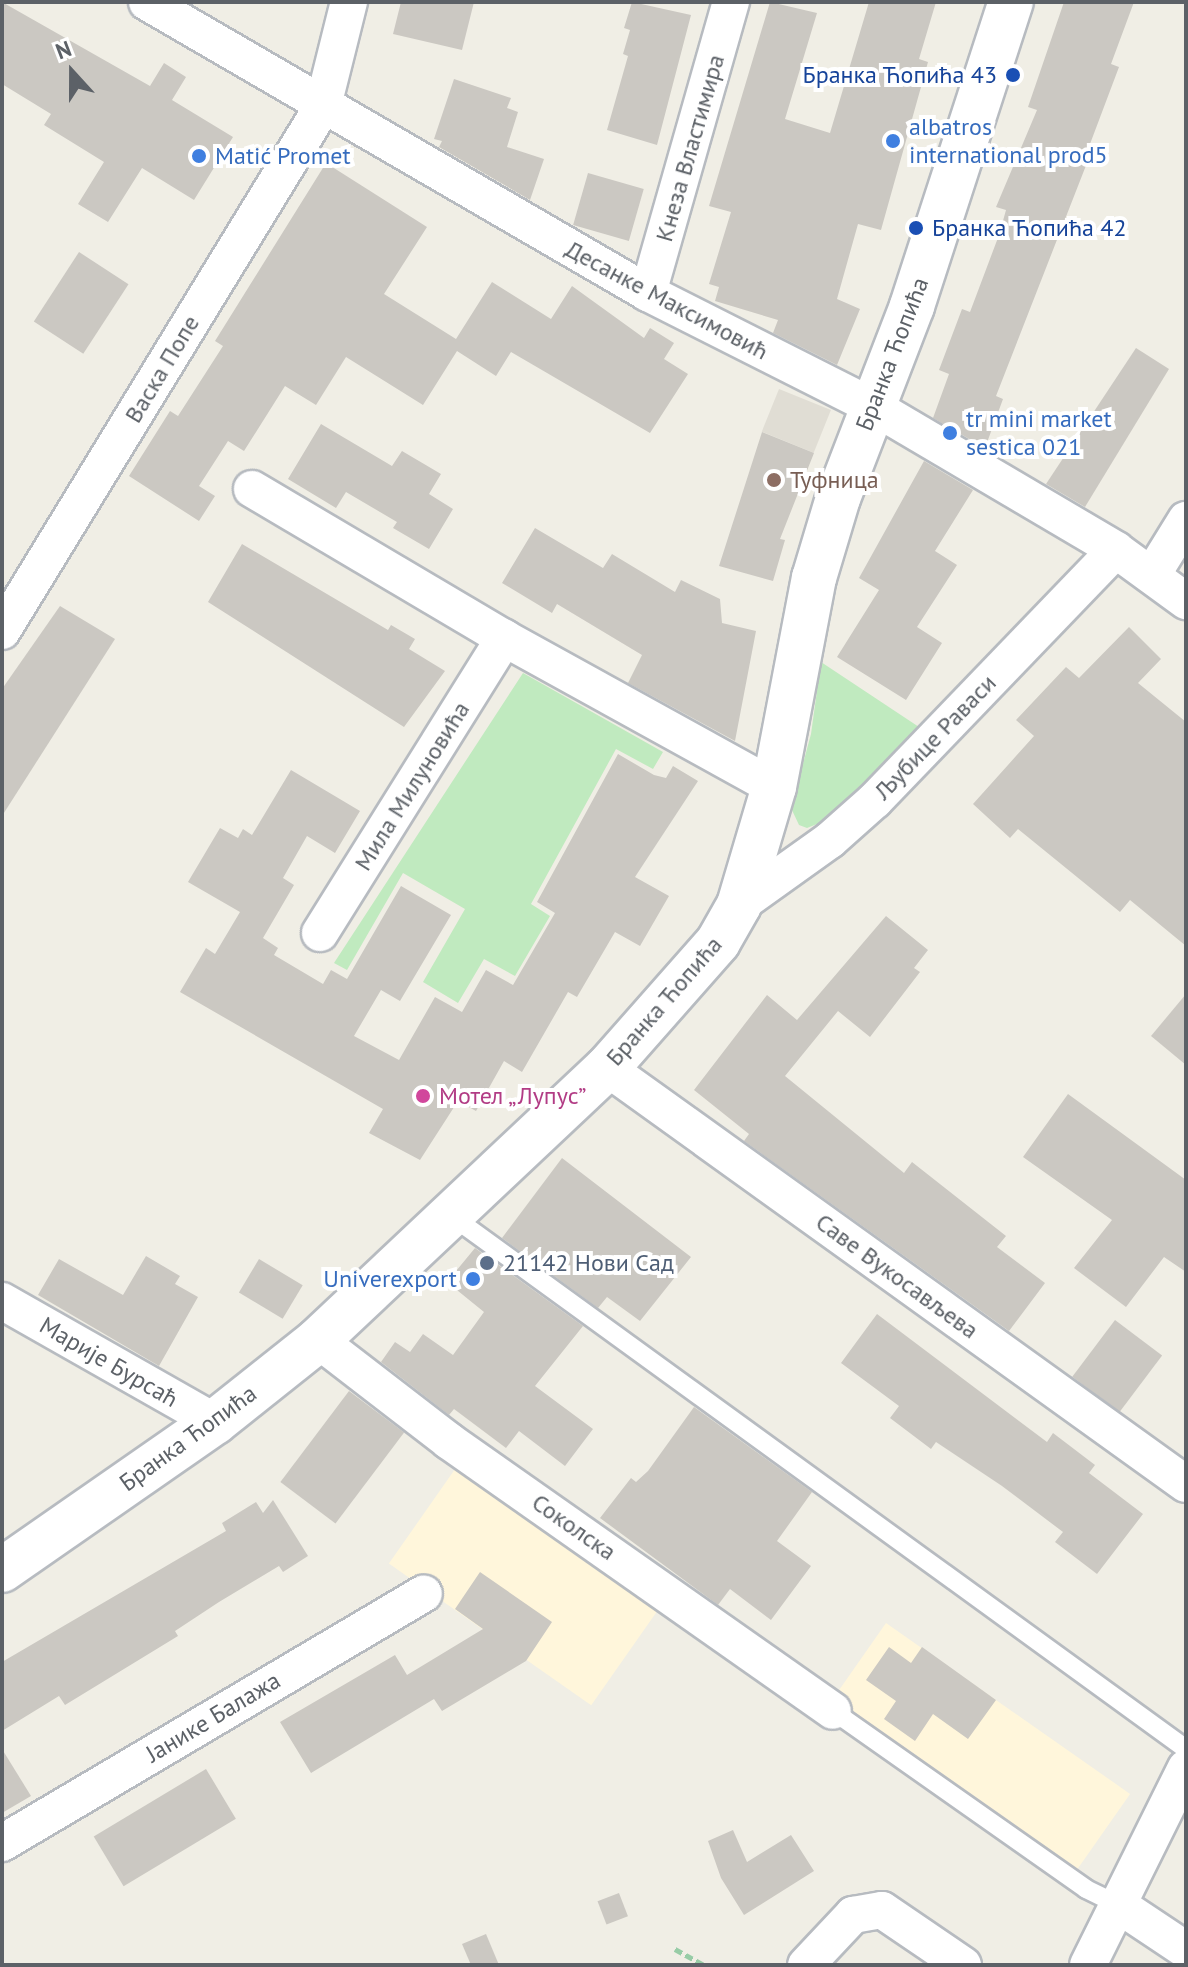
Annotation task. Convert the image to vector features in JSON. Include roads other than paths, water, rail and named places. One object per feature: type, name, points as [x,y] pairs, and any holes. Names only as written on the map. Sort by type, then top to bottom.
[{"type":"street","name":"Десанке Максимовић","points":[[147,2],[648,293],[872,406],[1116,550],[1186,601]]},
{"type":"street","name":"Васка Попе","points":[[2,631],[323,106],[349,2]]},
{"type":"street","name":"Кнеза Властимира","points":[[648,293],[731,2]]},
{"type":"street","name":"Бранка Ћопића","points":[[2,1570],[215,1422],[318,1340],[453,1217],[607,1068],[718,942],[739,905],[774,787],[814,578],[872,406],[912,306],[1011,2]]},
{"type":"street","points":[[252,489],[504,638],[774,787]]},
{"type":"street","points":[[1152,575],[1186,520]]},
{"type":"street","name":"Љубице Раваси","points":[[739,905],[830,840],[875,800],[1116,550]]},
{"type":"street","name":"Мила Милуновића","points":[[320,933],[504,638]]},
{"type":"street","name":"Саве Вукосављева","points":[[607,1068],[1186,1484]]},
{"type":"street","name":"Марије Бурсаћ","points":[[2,1301],[215,1422]]},
{"type":"street","name":"Соколска","points":[[318,1340],[449,1441],[833,1711]]},
{"type":"street","name":"Јанике Балажа","points":[[2,1843],[424,1593]]},
{"type":"street","points":[[1088,1965],[1186,1768]]},
{"type":"street","points":[[1117,1904],[1186,1950]]},
{"type":"street","points":[[806,1965],[853,1915],[882,1910],[963,1965]]},
{"type":"lane","points":[[453,1217],[1186,1749]]},
{"type":"lane","points":[[833,1711],[1086,1889],[1117,1904]]},
{"type":"place","name":"Бранка Ћопића 43","points":[[1013,75]]},
{"type":"place","name":"albatros international prod5","points":[[893,141]]},
{"type":"place","name":"Matić Promet","points":[[199,156]]},
{"type":"place","name":"Бранка Ћопића 42","points":[[916,228]]},
{"type":"place","name":"tr mini market sestica 021","points":[[950,433]]},
{"type":"place","name":"Туфница","points":[[774,480]]},
{"type":"place","name":"Мотел „Лупус”","points":[[423,1096]]},
{"type":"place","name":"21142 Нови Сад","points":[[487,1263]]},
{"type":"place","name":"Univerexport","points":[[473,1279]]}]
